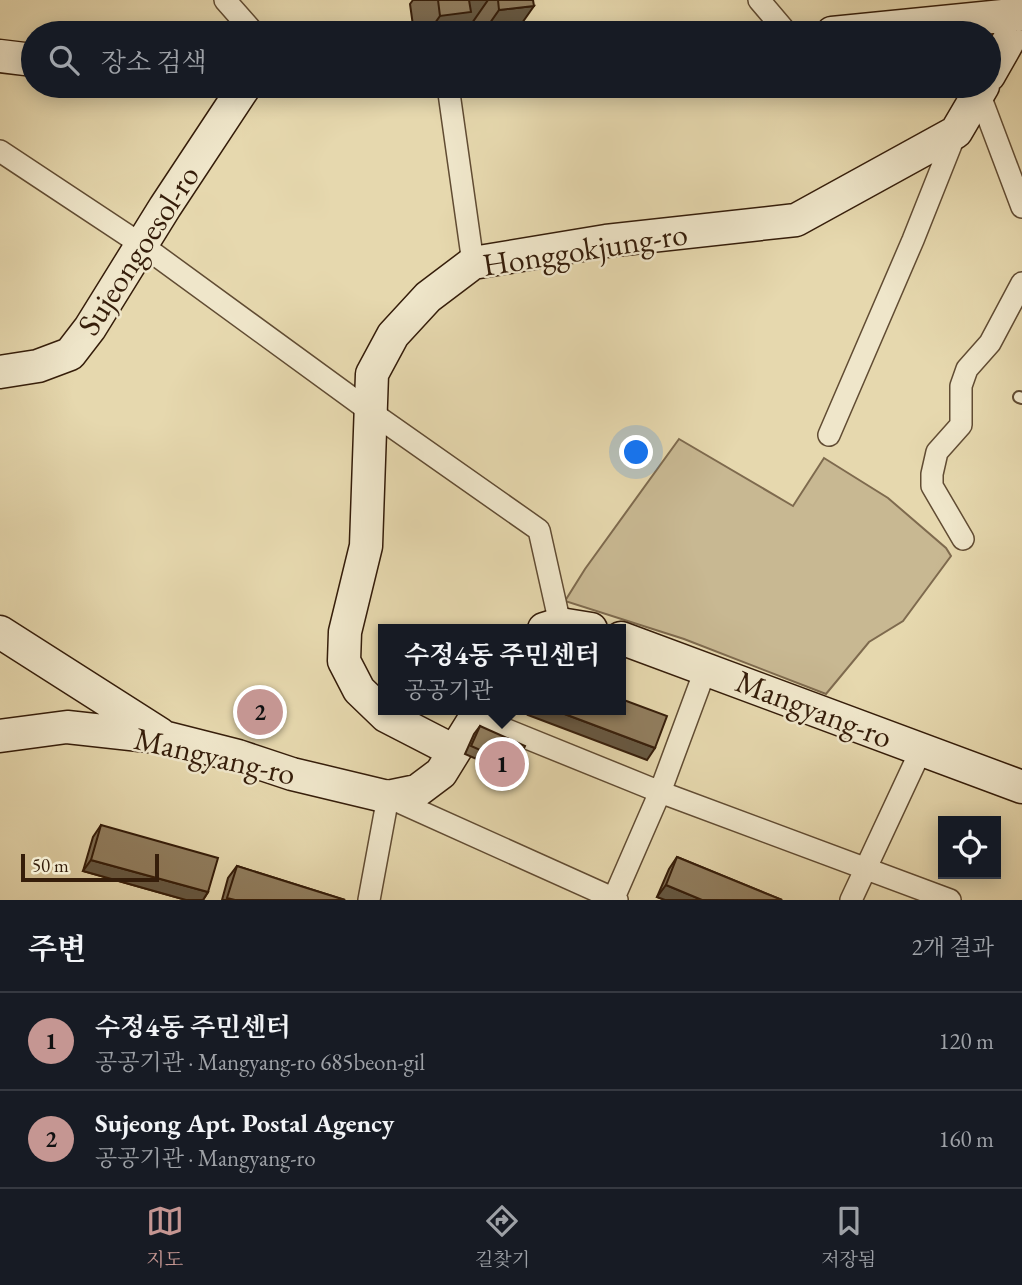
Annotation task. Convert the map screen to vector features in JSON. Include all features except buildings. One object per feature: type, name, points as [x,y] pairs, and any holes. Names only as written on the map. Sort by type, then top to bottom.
[{"type":"street","points":[[225,0],[243,21]]},
{"type":"street","points":[[759,0],[776,21]]},
{"type":"street","points":[[959,21],[1022,15]]},
{"type":"street","points":[[1001,53],[1022,15]]},
{"type":"street","points":[[0,56],[21,59]]},
{"type":"street","name":"Sujeongoesol-ro","points":[[0,372],[38,366],[70,354],[90,328],[237,98]]},
{"type":"street","points":[[450,98],[473,263]]},
{"type":"street","points":[[829,435],[956,132],[976,98]]},
{"type":"street","points":[[987,98],[1022,207]]},
{"type":"street","name":"Honggokjung-ro","points":[[378,708],[359,690],[344,661],[345,632],[366,546],[372,374],[393,335],[428,297],[473,263],[606,241],[796,220],[956,132]]},
{"type":"street","points":[[0,151],[142,245],[370,412],[539,530],[552,624]]},
{"type":"street","points":[[962,539],[932,485],[932,474],[937,453],[961,425],[961,386],[967,369],[990,343],[1022,283]]},
{"type":"street","points":[[0,632],[167,738]]},
{"type":"street","name":"Mangyang-ro","points":[[626,640],[1022,787]]},
{"type":"street","name":"Mangyang-ro","points":[[614,900],[660,792],[706,668]]},
{"type":"street","name":"Honggokjung-ro","points":[[385,715],[454,751]]},
{"type":"street","name":"Mangyang-ro","points":[[0,736],[67,727],[167,738],[238,756],[292,774],[387,797],[417,791],[441,773],[476,715]]},
{"type":"street","points":[[482,715],[660,792],[950,900]]},
{"type":"street","name":"Mangyang-ro","points":[[851,900],[921,750]]},
{"type":"street","points":[[369,900],[387,797],[614,900]]},
{"type":"shaded area","points":[[679,439],[793,506],[824,458],[888,498],[946,548],[951,556],[903,621],[869,642],[826,694],[684,639],[565,601]]},
{"type":"place","name":"Sujeong Apt. Postal Agency","points":[[260,712]]},
{"type":"place","name":"수정4동 주민센터","points":[[502,764]]}]
